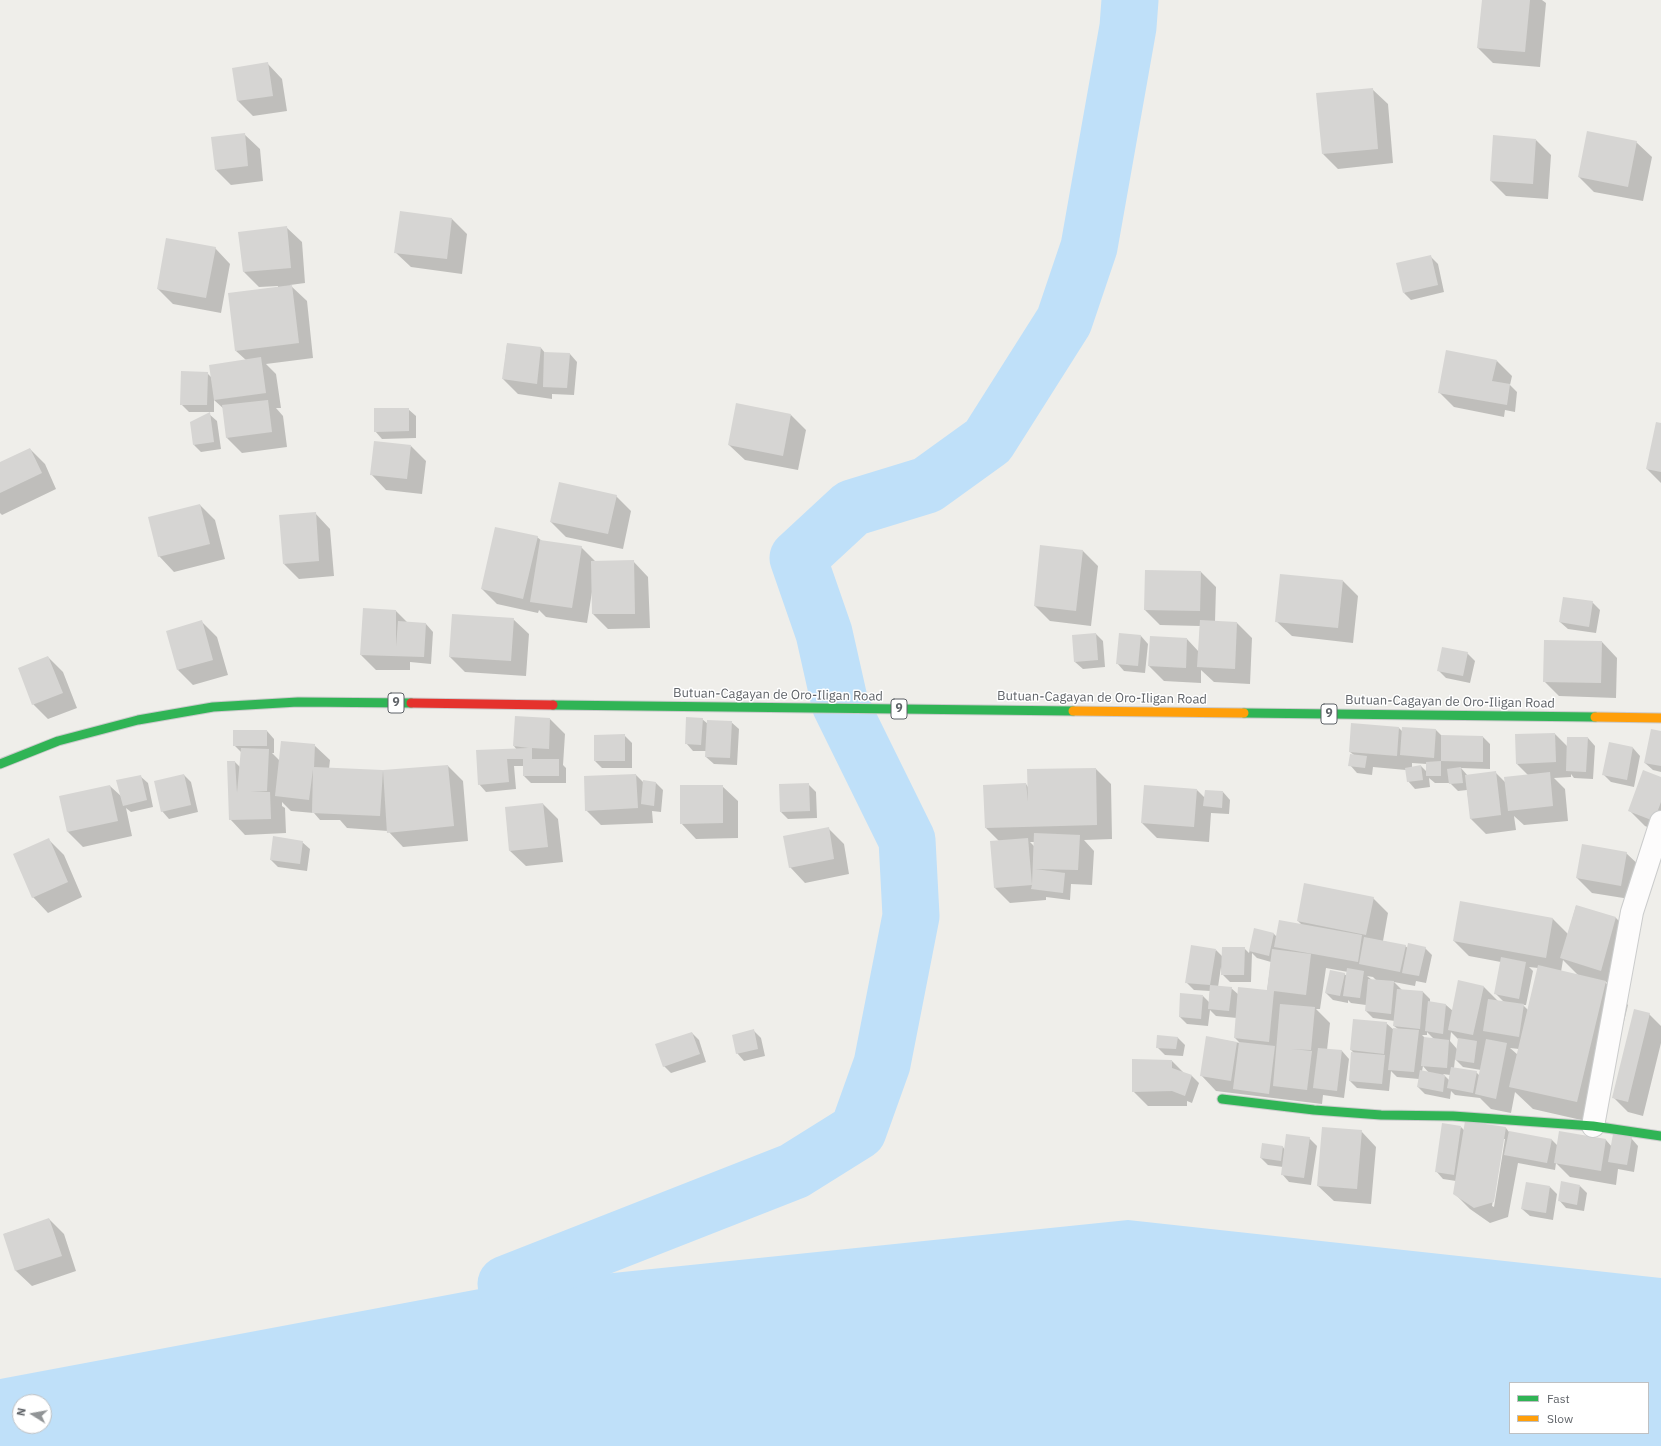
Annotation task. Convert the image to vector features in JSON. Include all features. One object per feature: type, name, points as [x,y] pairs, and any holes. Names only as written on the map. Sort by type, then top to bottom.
[{"type":"main road","name":"Butuan-Cagayan de Oro-Iligan Road","points":[[0,764],[58,741],[130,722],[212,707],[298,702],[800,709],[997,709],[1661,718]]},
{"type":"main road","points":[[1222,1099],[1314,1110],[1381,1115],[1453,1116],[1593,1126],[1661,1136]]},
{"type":"street","points":[[1593,1126],[1632,912],[1661,822]]},
{"type":"water","points":[[1128,1220],[1661,1278],[1661,1446],[0,1446],[0,1379],[506,1284]]},
{"type":"building","points":[[1482,0],[1530,0],[1525,52],[1477,48]]},
{"type":"building","points":[[268,62],[273,96],[237,101],[232,68]]},
{"type":"building","points":[[1373,88],[1378,149],[1322,154],[1316,93]]},
{"type":"building","points":[[1587,131],[1637,141],[1628,187],[1578,177]]},
{"type":"building","points":[[245,133],[248,166],[215,170],[211,137]]},
{"type":"building","points":[[1493,135],[1536,139],[1533,184],[1490,181]]},
{"type":"building","points":[[400,211],[452,218],[447,259],[394,253]]},
{"type":"building","points":[[287,226],[291,268],[243,272],[238,232]]},
{"type":"building","points":[[166,238],[216,247],[206,298],[157,289]]},
{"type":"building","points":[[1431,255],[1438,285],[1403,293],[1396,263]]},
{"type":"building","points":[[292,285],[299,343],[235,351],[228,293]]},
{"type":"building","points":[[507,343],[541,347],[537,384],[502,379]]},
{"type":"building","points":[[1446,350],[1497,360],[1492,381],[1510,384],[1507,405],[1438,393]]},
{"type":"building","points":[[544,352],[570,353],[567,388],[543,387]]},
{"type":"building","points":[[261,357],[266,393],[214,400],[209,365]]},
{"type":"building","points":[[181,371],[208,372],[207,405],[180,405]]},
{"type":"building","points":[[268,400],[272,432],[226,438],[222,405]]},
{"type":"building","points":[[736,403],[791,414],[783,456],[728,445]]},
{"type":"building","points":[[374,408],[409,408],[409,431],[374,432]]},
{"type":"building","points":[[210,412],[214,442],[193,445],[190,422]]},
{"type":"building","points":[[1656,422],[1661,423],[1661,472],[1646,469]]},
{"type":"building","points":[[374,441],[411,445],[407,479],[370,475]]},
{"type":"building","points":[[30,448],[42,473],[0,493],[0,462]]},
{"type":"building","points":[[559,482],[617,495],[608,534],[550,522]]},
{"type":"building","points":[[200,504],[210,544],[158,557],[148,517]]},
{"type":"building","points":[[316,512],[319,561],[283,564],[279,515]]},
{"type":"building","points":[[495,527],[538,536],[523,599],[481,589]]},
{"type":"building","points":[[540,540],[582,546],[572,608],[530,602]]},
{"type":"building","points":[[1040,545],[1083,550],[1076,611],[1034,606]]},
{"type":"building","points":[[634,560],[635,614],[592,614],[591,561]]},
{"type":"building","points":[[1145,570],[1201,571],[1200,611],[1144,610]]},
{"type":"building","points":[[1280,574],[1343,580],[1338,628],[1275,622]]},
{"type":"building","points":[[1563,597],[1593,601],[1589,627],[1559,622]]},
{"type":"building","points":[[363,608],[396,610],[396,647],[398,621],[426,623],[424,657],[360,655]]},
{"type":"building","points":[[452,614],[514,618],[511,661],[449,657]]},
{"type":"building","points":[[202,620],[213,660],[177,670],[166,631]]},
{"type":"building","points":[[1200,620],[1237,622],[1235,669],[1197,667]]},
{"type":"building","points":[[1096,633],[1098,660],[1074,662],[1072,635]]},
{"type":"building","points":[[1119,633],[1141,635],[1138,666],[1116,664]]},
{"type":"building","points":[[1150,636],[1187,638],[1186,668],[1148,666]]},
{"type":"building","points":[[1544,640],[1602,641],[1601,683],[1543,682]]},
{"type":"building","points":[[1442,647],[1468,652],[1463,676],[1437,671]]},
{"type":"building","points":[[48,656],[63,693],[32,705],[18,668]]},
{"type":"building","points":[[515,716],[550,718],[549,749],[532,748],[532,759],[559,759],[559,776],[523,776],[523,759],[507,759],[509,782],[478,785],[476,750],[529,748],[513,746]]},
{"type":"building","points":[[686,717],[703,718],[701,745],[685,744]]},
{"type":"building","points":[[707,720],[732,721],[730,758],[705,757]]},
{"type":"building","points":[[1351,723],[1399,727],[1397,756],[1349,752]]},
{"type":"building","points":[[1402,727],[1436,729],[1434,758],[1400,755]]},
{"type":"building","points":[[1651,729],[1661,731],[1661,766],[1644,763]]},
{"type":"building","points":[[233,730],[267,730],[267,746],[233,746]]},
{"type":"building","points":[[1555,733],[1556,762],[1516,764],[1515,734]]},
{"type":"building","points":[[625,734],[625,761],[594,761],[594,735]]},
{"type":"building","points":[[1441,735],[1483,736],[1483,762],[1441,761]]},
{"type":"building","points":[[1567,737],[1588,737],[1586,772],[1566,771]]},
{"type":"building","points":[[281,741],[315,744],[314,767],[383,770],[380,816],[312,813],[313,769],[309,800],[275,796]]},
{"type":"building","points":[[1609,742],[1633,747],[1627,780],[1602,775]]},
{"type":"building","points":[[241,748],[269,749],[267,791],[250,792],[270,792],[271,819],[229,820],[227,761],[235,761],[237,793]]},
{"type":"building","points":[[1350,754],[1367,756],[1365,768],[1348,766]]},
{"type":"building","points":[[1441,761],[1441,776],[1426,776],[1426,762]]},
{"type":"building","points":[[448,765],[454,826],[387,833],[383,770]]},
{"type":"building","points":[[1421,765],[1423,780],[1407,782],[1405,768]]},
{"type":"building","points":[[1461,767],[1463,783],[1449,784],[1447,769]]},
{"type":"building","points":[[1096,768],[1097,825],[985,828],[983,785],[1026,783],[1028,802],[1027,769]]},
{"type":"building","points":[[1643,770],[1661,777],[1661,802],[1654,821],[1628,811]]},
{"type":"building","points":[[1496,771],[1501,815],[1470,819],[1465,775]]},
{"type":"building","points":[[1550,772],[1553,806],[1508,811],[1504,777]]},
{"type":"building","points":[[184,774],[191,805],[161,812],[154,781]]},
{"type":"building","points":[[636,774],[638,808],[585,811],[584,776]]},
{"type":"building","points":[[141,775],[147,800],[123,806],[116,780]]},
{"type":"building","points":[[643,780],[656,782],[654,806],[641,804]]},
{"type":"building","points":[[809,783],[810,811],[780,812],[779,784]]},
{"type":"building","points":[[110,785],[118,821],[67,832],[59,796]]},
{"type":"building","points":[[680,785],[723,785],[723,823],[680,824]]},
{"type":"building","points":[[1144,785],[1197,789],[1194,827],[1141,823]]},
{"type":"building","points":[[1205,790],[1223,791],[1222,808],[1203,806]]},
{"type":"building","points":[[543,803],[548,847],[509,851],[505,807]]},
{"type":"building","points":[[829,827],[834,859],[789,868],[783,836]]},
{"type":"building","points":[[1034,833],[1080,835],[1078,870],[1035,869],[1065,873],[1063,893],[1031,889]]},
{"type":"building","points":[[273,836],[303,841],[300,864],[270,860]]},
{"type":"building","points":[[49,838],[68,882],[32,898],[13,854]]},
{"type":"building","points":[[1028,838],[1032,885],[994,888],[990,841]]},
{"type":"building","points":[[1582,844],[1627,852],[1621,886],[1576,878]]},
{"type":"building","points":[[1304,883],[1374,897],[1366,935],[1297,921]]},
{"type":"building","points":[[1460,901],[1553,918],[1546,958],[1453,941]]},
{"type":"building","points":[[1576,905],[1616,917],[1601,971],[1560,958]]},
{"type":"building","points":[[1279,920],[1362,935],[1358,962],[1274,947]]},
{"type":"building","points":[[1254,928],[1274,933],[1269,956],[1249,951]]},
{"type":"building","points":[[1364,937],[1406,945],[1400,972],[1359,964]]},
{"type":"building","points":[[1408,943],[1426,947],[1419,976],[1402,973]]},
{"type":"building","points":[[1191,945],[1216,949],[1210,985],[1185,983]]},
{"type":"building","points":[[1222,947],[1245,947],[1244,975],[1221,975]]},
{"type":"building","points":[[1272,949],[1311,954],[1306,995],[1274,991],[1269,1042],[1234,1038],[1238,987],[1267,990]]},
{"type":"building","points":[[1501,957],[1526,962],[1519,999],[1494,994]]},
{"type":"building","points":[[1538,965],[1606,981],[1577,1102],[1509,1087]]},
{"type":"building","points":[[1347,968],[1364,971],[1360,998],[1343,996]]},
{"type":"building","points":[[1330,970],[1345,973],[1340,996],[1325,993]]},
{"type":"building","points":[[1368,979],[1394,981],[1391,1014],[1365,1011]]},
{"type":"building","points":[[1458,980],[1484,986],[1473,1035],[1448,1030]]},
{"type":"building","points":[[1210,985],[1232,987],[1229,1011],[1208,1009]]},
{"type":"building","points":[[1397,989],[1423,991],[1420,1029],[1393,1026]]},
{"type":"building","points":[[1180,993],[1203,995],[1201,1019],[1179,1017]]},
{"type":"building","points":[[1488,999],[1524,1004],[1519,1037],[1483,1031]]},
{"type":"building","points":[[1428,1001],[1446,1004],[1443,1034],[1425,1031]]},
{"type":"building","points":[[1280,1004],[1315,1007],[1311,1050],[1291,1049],[1312,1051],[1307,1090],[1273,1086]]},
{"type":"building","points":[[1634,1009],[1650,1013],[1628,1102],[1612,1098]]},
{"type":"building","points":[[1353,1019],[1387,1022],[1384,1054],[1350,1050]]},
{"type":"building","points":[[1393,1028],[1419,1030],[1414,1072],[1388,1070]]},
{"type":"building","points":[[754,1029],[758,1049],[736,1054],[732,1035]]},
{"type":"building","points":[[692,1032],[700,1054],[663,1067],[655,1044]]},
{"type":"building","points":[[1157,1035],[1178,1037],[1176,1049],[1156,1048]]},
{"type":"building","points":[[1206,1036],[1237,1042],[1231,1081],[1200,1076]]},
{"type":"building","points":[[1424,1037],[1449,1040],[1447,1068],[1421,1066]]},
{"type":"building","points":[[1458,1038],[1477,1041],[1474,1063],[1455,1060]]},
{"type":"building","points":[[1486,1039],[1507,1043],[1496,1099],[1475,1094]]},
{"type":"building","points":[[1239,1042],[1275,1046],[1269,1094],[1233,1089]]},
{"type":"building","points":[[1318,1048],[1342,1050],[1337,1091],[1313,1088]]},
{"type":"building","points":[[1351,1052],[1385,1055],[1382,1084],[1349,1081]]},
{"type":"building","points":[[1132,1059],[1172,1060],[1172,1068],[1192,1075],[1185,1096],[1172,1091],[1132,1092]]},
{"type":"building","points":[[1451,1067],[1477,1071],[1473,1093],[1447,1088]]},
{"type":"building","points":[[1420,1070],[1445,1075],[1443,1092],[1417,1087]]},
{"type":"building","points":[[1465,1121],[1506,1127],[1494,1202],[1474,1208],[1453,1194]]},
{"type":"building","points":[[1442,1123],[1461,1126],[1454,1175],[1435,1172]]},
{"type":"building","points":[[1322,1127],[1362,1130],[1357,1189],[1317,1186]]},
{"type":"building","points":[[1509,1131],[1552,1139],[1547,1163],[1504,1155]]},
{"type":"building","points":[[1559,1131],[1606,1139],[1601,1171],[1554,1163]]},
{"type":"building","points":[[1286,1134],[1310,1137],[1304,1178],[1281,1175]]},
{"type":"building","points":[[1613,1134],[1632,1137],[1627,1165],[1608,1162]]},
{"type":"building","points":[[1262,1143],[1283,1146],[1281,1161],[1260,1158]]},
{"type":"building","points":[[1561,1181],[1580,1185],[1577,1205],[1558,1201]]},
{"type":"building","points":[[1526,1182],[1550,1186],[1546,1213],[1521,1209]]},
{"type":"building","points":[[49,1218],[62,1256],[15,1271],[3,1234]]},
{"type":"waterway","points":[[506,1284],[794,1171],[858,1131],[882,1064],[911,916],[907,840],[840,704],[824,633],[798,558],[852,508],[927,485],[988,441],[1064,321],[1089,247],[1128,27],[1130,0]]},
{"type":"traffic: fast","points":[[0,764],[58,741],[138,720],[213,707],[298,702],[411,703]]},
{"type":"traffic: fast","points":[[553,705],[1073,711]]},
{"type":"traffic: fast","points":[[1244,713],[1595,717]]},
{"type":"traffic: fast","points":[[1222,1099],[1314,1110],[1381,1115],[1453,1116],[1593,1126],[1661,1136]]},
{"type":"traffic: slow","points":[[1073,711],[1244,713]]},
{"type":"traffic: slow","points":[[1595,717],[1661,718]]},
{"type":"traffic: jam","points":[[411,703],[553,705]]}]
